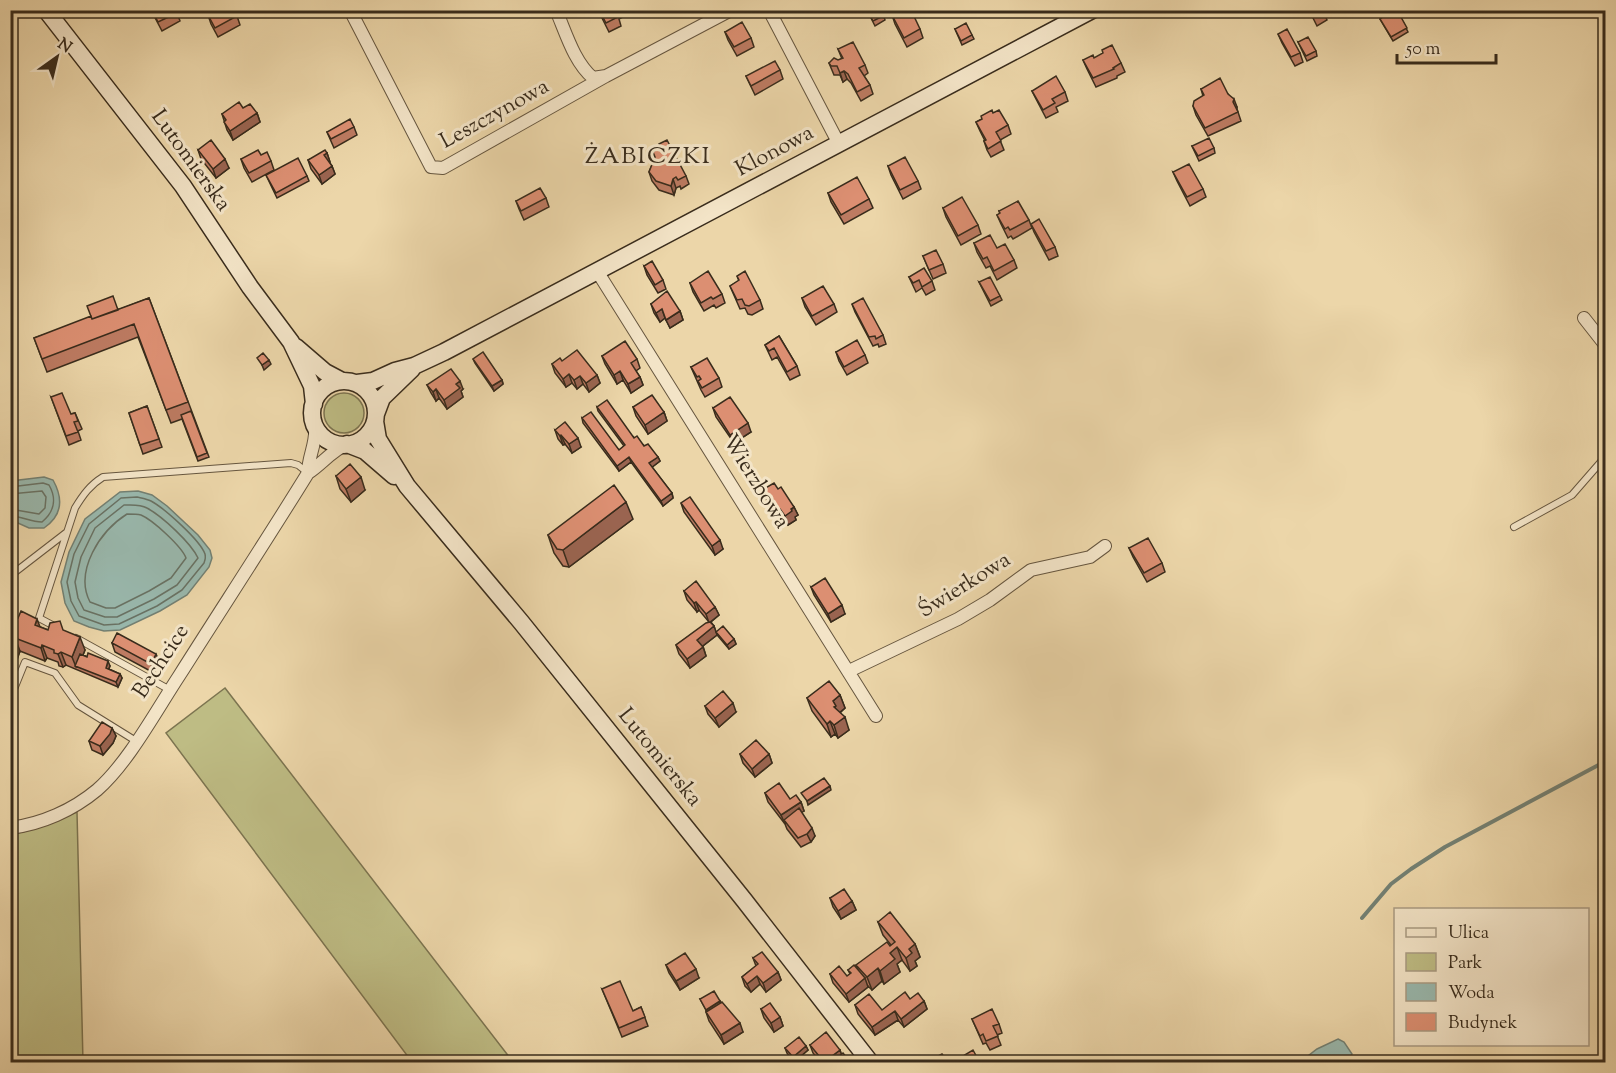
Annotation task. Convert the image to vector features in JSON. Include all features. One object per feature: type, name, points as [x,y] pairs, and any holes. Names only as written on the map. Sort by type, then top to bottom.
[{"type":"main road","name":"Lutomierska","points":[[46,10],[183,186],[250,287],[291,342],[312,386],[314,404]]},
{"type":"main road","name":"Klonowa","points":[[349,382],[373,381],[414,366],[1092,10]]},
{"type":"main road","name":"Lutomierska","points":[[291,342],[325,372],[349,382]]},
{"type":"main road","name":"Klonowa","points":[[376,418],[382,398],[414,366]]},
{"type":"main road","points":[[349,382],[369,392],[373,399],[376,418],[372,429],[362,440],[339,444],[325,438],[315,426],[312,411],[316,397],[327,386],[349,382]]},
{"type":"main road","name":"Lutomierska","points":[[376,418],[378,439],[407,486],[521,622],[744,900],[870,1062]]},
{"type":"main road","name":"Lutomierska","points":[[347,444],[364,451],[407,486]]},
{"type":"street","name":"Leszczynowa","points":[[350,10],[430,167],[443,168],[606,76]]},
{"type":"street","points":[[556,10],[585,71],[593,78],[606,76],[731,10]]},
{"type":"street","points":[[770,10],[839,144]]},
{"type":"street","name":"Wierzbowa","points":[[597,271],[876,716]]},
{"type":"street","points":[[1584,318],[1605,346]]},
{"type":"street","name":"Bechcice","points":[[308,472],[308,462],[316,436],[315,426]]},
{"type":"street","name":"Bechcice","points":[[10,828],[45,819],[66,810],[86,799],[109,777],[170,690],[308,472],[317,467],[332,452],[347,444]]},
{"type":"street","name":"Świerkowa","points":[[849,671],[958,619],[990,600],[1030,570],[1090,557],[1105,546]]},
{"type":"lane","points":[[1514,527],[1572,495],[1605,456]]},
{"type":"lane","points":[[59,628],[39,618],[75,508],[93,483],[103,477],[291,463],[308,472]]},
{"type":"lane","points":[[10,576],[68,531]]},
{"type":"lane","points":[[69,634],[170,690]]},
{"type":"lane","points":[[10,699],[25,662],[55,673],[78,705],[136,741]]},
{"type":"green space","points":[[344,393],[352,394],[358,399],[363,405],[363,421],[358,427],[352,432],[344,433],[336,432],[330,427],[325,421],[324,413],[325,405],[330,399],[336,394]]},
{"type":"green space","points":[[225,688],[513,1062],[412,1062],[166,733]]},
{"type":"green space","points":[[77,812],[83,1062],[11,1062],[11,834],[23,832]]},
{"type":"water","points":[[44,477],[53,480],[60,500],[55,518],[44,528],[29,528],[11,522],[11,481]]},
{"type":"water","points":[[138,491],[152,495],[167,506],[198,535],[210,550],[212,558],[209,567],[187,595],[120,630],[104,631],[74,621],[65,603],[61,582],[69,552],[85,519],[120,492]]},
{"type":"water","points":[[1338,1039],[1344,1042],[1352,1054],[1346,1062],[1307,1062],[1308,1056],[1317,1049]]},
{"type":"building","points":[[152,10],[176,10],[177,13],[158,22]]},
{"type":"building","points":[[216,10],[234,10],[237,16],[215,28],[208,15]]},
{"type":"building","points":[[599,10],[616,10],[618,17],[606,23]]},
{"type":"building","points":[[867,10],[885,10],[882,12],[883,16],[873,21]]},
{"type":"building","points":[[902,10],[911,10],[920,29],[904,38],[892,15]]},
{"type":"building","points":[[1311,10],[1323,10],[1323,12],[1314,17]]},
{"type":"building","points":[[1388,10],[1397,10],[1407,28],[1391,37],[1380,19],[1389,13]]},
{"type":"building","points":[[742,22],[751,38],[734,47],[725,32]]},
{"type":"building","points":[[966,23],[972,35],[961,41],[955,29]]},
{"type":"building","points":[[1287,29],[1300,53],[1291,57],[1278,34]]},
{"type":"building","points":[[1308,37],[1316,51],[1306,56],[1298,42]]},
{"type":"building","points":[[853,42],[865,65],[859,68],[870,85],[857,92],[848,74],[844,71],[840,73],[837,66],[831,66],[829,63],[834,58],[838,60],[843,58],[838,49]]},
{"type":"building","points":[[1112,45],[1121,63],[1114,69],[1093,78],[1083,60],[1093,55],[1094,58],[1103,53],[1102,50]]},
{"type":"building","points":[[775,61],[780,70],[751,86],[746,76]]},
{"type":"building","points":[[1056,76],[1065,92],[1052,99],[1055,103],[1043,110],[1032,91]]},
{"type":"building","points":[[1220,78],[1228,94],[1234,99],[1233,102],[1238,112],[1205,128],[1193,106],[1194,101],[1204,95],[1201,89]]},
{"type":"building","points":[[239,102],[243,108],[250,104],[257,113],[230,131],[222,114]]},
{"type":"building","points":[[992,110],[993,113],[999,110],[1008,125],[996,132],[1001,141],[988,149],[984,141],[986,140],[976,122]]},
{"type":"building","points":[[350,119],[354,127],[331,139],[327,132]]},
{"type":"building","points":[[1209,138],[1214,148],[1198,156],[1192,146]]},
{"type":"building","points":[[211,140],[225,159],[213,169],[198,150]]},
{"type":"building","points":[[667,140],[686,176],[678,180],[676,177],[673,179],[671,186],[656,181],[649,172],[655,157],[653,152],[660,147],[659,144]]},
{"type":"building","points":[[258,150],[261,155],[267,152],[271,161],[249,173],[241,159]]},
{"type":"building","points":[[325,150],[327,153],[324,155],[332,166],[319,175],[308,160]]},
{"type":"building","points":[[905,157],[918,181],[900,190],[888,166]]},
{"type":"building","points":[[298,158],[307,176],[276,193],[266,175]]},
{"type":"building","points":[[1189,164],[1203,189],[1187,197],[1173,172]]},
{"type":"building","points":[[857,177],[869,199],[841,215],[828,193]]},
{"type":"building","points":[[540,188],[546,198],[521,211],[516,201]]},
{"type":"building","points":[[962,197],[978,225],[958,236],[943,208]]},
{"type":"building","points":[[1018,201],[1029,220],[1010,230],[1008,227],[1005,229],[997,215],[999,211]]},
{"type":"building","points":[[1039,219],[1055,247],[1046,251],[1031,224]]},
{"type":"building","points":[[990,235],[997,248],[1005,244],[1014,260],[994,271],[987,257],[983,259],[974,243]]},
{"type":"building","points":[[936,250],[943,264],[929,270],[923,256]]},
{"type":"building","points":[[652,261],[663,280],[655,285],[644,266]]},
{"type":"building","points":[[924,268],[932,281],[922,287],[919,280],[913,283],[909,277]]},
{"type":"building","points":[[708,271],[722,294],[701,303],[690,283]]},
{"type":"building","points":[[745,271],[760,300],[749,306],[745,305],[742,299],[737,300],[730,286],[739,280],[737,276]]},
{"type":"building","points":[[990,277],[1000,296],[990,301],[979,282]]},
{"type":"building","points":[[823,286],[834,304],[812,316],[802,298]]},
{"type":"building","points":[[667,291],[680,311],[666,320],[662,309],[656,313],[651,304]]},
{"type":"building","points":[[113,296],[118,310],[92,319],[87,306]]},
{"type":"building","points":[[149,298],[188,402],[166,410],[134,324],[42,359],[34,338],[91,316],[92,319]]},
{"type":"building","points":[[863,298],[883,335],[876,339],[875,336],[869,337],[852,304]]},
{"type":"building","points":[[779,336],[797,366],[787,372],[774,348],[769,351],[765,345]]},
{"type":"building","points":[[857,340],[865,355],[844,367],[836,352]]},
{"type":"building","points":[[625,341],[637,359],[631,363],[640,377],[628,384],[620,371],[614,375],[602,356]]},
{"type":"building","points":[[577,350],[597,375],[586,383],[580,376],[574,380],[569,374],[563,379],[552,364],[560,358],[562,361]]},
{"type":"building","points":[[483,352],[502,380],[492,386],[473,359]]},
{"type":"building","points":[[263,353],[269,360],[262,365],[257,358]]},
{"type":"building","points":[[707,358],[719,378],[702,388],[698,381],[701,379],[691,367]]},
{"type":"building","points":[[451,369],[460,381],[456,384],[460,388],[444,400],[436,389],[433,392],[427,385]]},
{"type":"building","points":[[62,393],[71,414],[75,413],[78,421],[74,422],[78,432],[66,436],[51,397]]},
{"type":"building","points":[[652,395],[664,412],[645,425],[633,407]]},
{"type":"building","points":[[730,397],[748,423],[730,435],[713,408]]},
{"type":"building","points":[[607,400],[634,438],[637,436],[644,446],[648,444],[658,457],[649,463],[672,493],[661,501],[629,457],[617,466],[582,418],[591,412],[619,450],[625,445],[597,407]]},
{"type":"building","points":[[147,406],[159,439],[140,445],[129,413]]},
{"type":"building","points":[[191,411],[207,453],[197,457],[181,415]]},
{"type":"building","points":[[565,422],[578,438],[569,444],[555,430]]},
{"type":"building","points":[[350,464],[361,477],[346,489],[336,476]]},
{"type":"building","points":[[774,483],[778,489],[781,487],[794,507],[785,516],[780,509],[776,511],[762,490]]},
{"type":"building","points":[[614,485],[626,502],[563,550],[557,549],[548,535]]},
{"type":"building","points":[[690,497],[720,540],[712,546],[681,503]]},
{"type":"building","points":[[1148,538],[1162,563],[1144,573],[1129,548]]},
{"type":"building","points":[[825,578],[842,605],[828,614],[811,587]]},
{"type":"building","points":[[696,581],[715,607],[706,614],[684,591]]},
{"type":"building","points":[[21,611],[37,619],[35,625],[48,630],[50,623],[60,621],[63,630],[80,637],[72,657],[61,652],[54,653],[54,650],[42,645],[41,648],[15,638],[13,644],[10,640],[10,615],[18,618]]},
{"type":"building","points":[[710,622],[714,626],[697,640],[703,647],[687,659],[676,645]]},
{"type":"building","points":[[723,626],[734,639],[727,645],[716,632]]},
{"type":"building","points":[[117,633],[156,654],[151,664],[112,643]]},
{"type":"building","points":[[88,653],[108,661],[106,668],[120,674],[116,682],[75,666],[80,654],[87,657]]},
{"type":"building","points":[[829,681],[840,695],[833,701],[836,706],[834,707],[845,717],[834,725],[830,721],[827,724],[807,698]]},
{"type":"building","points":[[723,691],[733,703],[715,718],[705,706]]},
{"type":"building","points":[[102,722],[112,728],[100,746],[89,741]]},
{"type":"building","points":[[756,740],[769,754],[752,769],[740,754]]},
{"type":"building","points":[[824,778],[830,786],[807,801],[801,793]]},
{"type":"building","points":[[779,783],[790,799],[796,795],[801,802],[781,815],[765,793]]},
{"type":"building","points":[[799,808],[812,828],[807,834],[798,838],[784,820]]},
{"type":"building","points":[[844,889],[852,901],[838,911],[830,898]]},
{"type":"building","points":[[890,912],[915,944],[909,949],[912,953],[906,958],[897,947],[890,953],[895,959],[880,971],[878,968],[867,977],[856,965],[887,942],[890,946],[895,942],[878,922]]},
{"type":"building","points":[[762,952],[778,972],[763,983],[757,976],[747,984],[742,977],[758,964],[753,958]]},
{"type":"building","points":[[685,953],[696,969],[676,981],[666,965]]},
{"type":"building","points":[[854,965],[865,978],[846,994],[830,974],[839,966],[847,976],[851,973],[848,970]]},
{"type":"building","points":[[620,981],[633,1011],[641,1007],[645,1017],[619,1028],[602,989]]},
{"type":"building","points":[[714,991],[720,1001],[706,1010],[700,999]]},
{"type":"building","points":[[905,992],[910,999],[918,993],[924,1001],[901,1019],[895,1011],[872,1027],[855,1005],[869,994],[882,1010]]},
{"type":"building","points":[[722,1002],[740,1023],[721,1035],[706,1012]]},
{"type":"building","points":[[770,1003],[780,1017],[771,1023],[761,1009]]},
{"type":"building","points":[[992,1009],[999,1024],[993,1026],[998,1036],[986,1041],[983,1034],[980,1036],[972,1019]]},
{"type":"building","points":[[826,1032],[840,1050],[824,1062],[810,1045]]},
{"type":"building","points":[[799,1037],[806,1046],[793,1057],[785,1048]]},
{"type":"building","points":[[973,1050],[979,1061],[960,1062],[958,1059]]},
{"type":"building","points":[[843,1053],[850,1062],[831,1062]]},
{"type":"building","points":[[942,1054],[948,1062],[927,1062]]},
{"type":"waterway","points":[[1362,918],[1391,884],[1445,847],[1606,761]]},
{"type":"district","name":"ŻABICZKI","points":[[648,157]]}]
